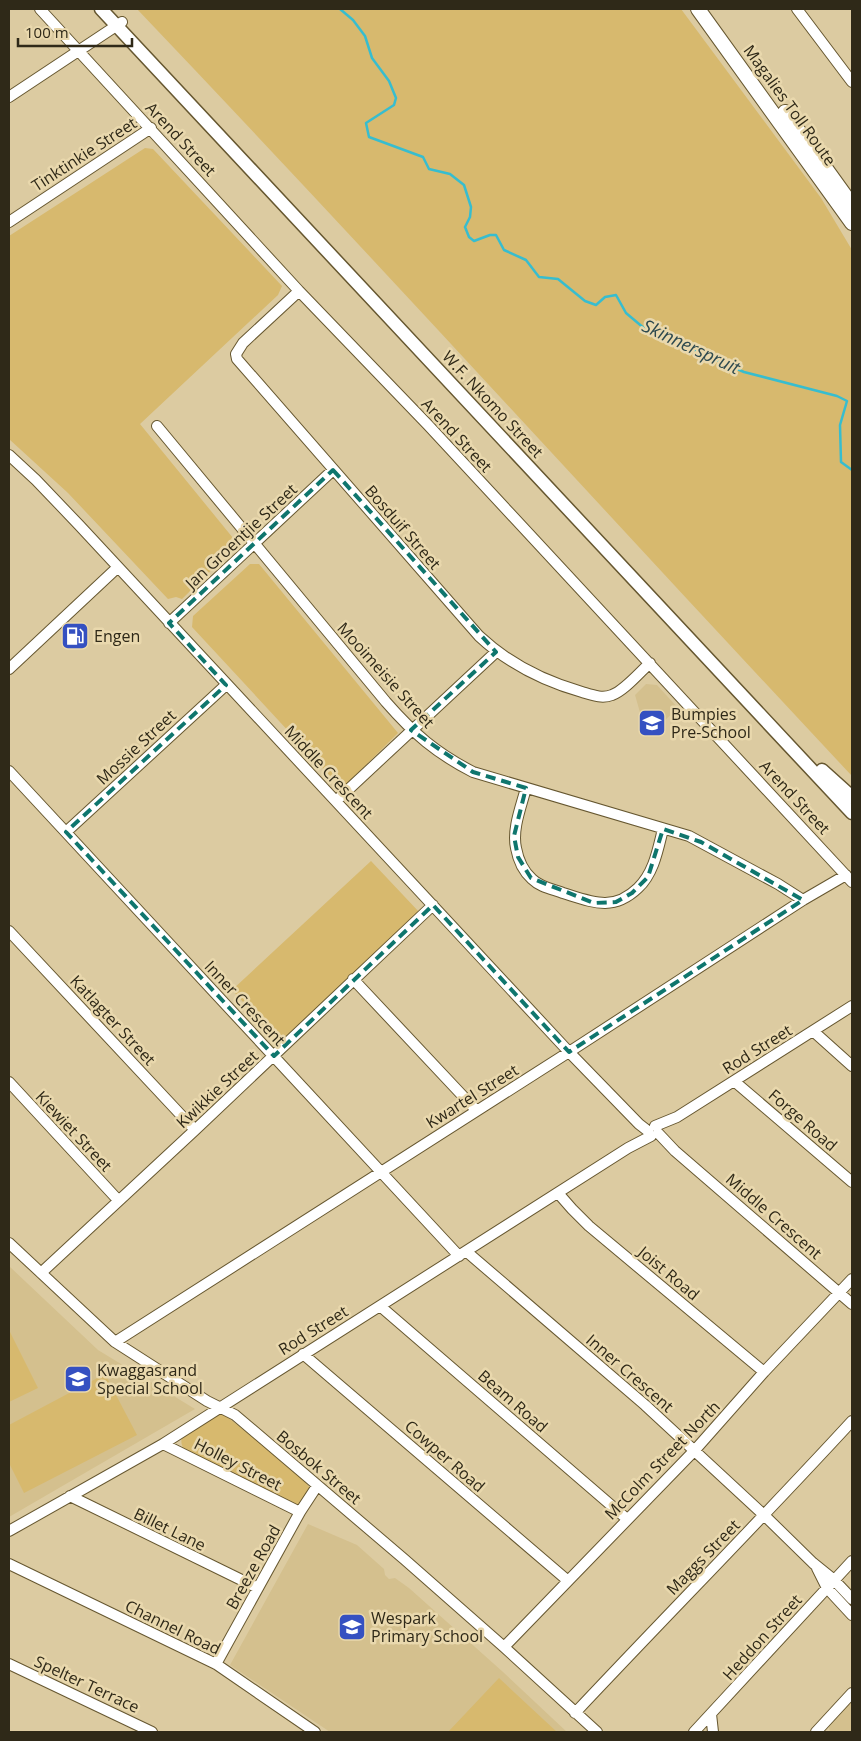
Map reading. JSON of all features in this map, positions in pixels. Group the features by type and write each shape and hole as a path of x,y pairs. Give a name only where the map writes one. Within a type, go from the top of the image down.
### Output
{"highway":[{"name":"Magalies Toll Route","path":"698,9 852,223"},
{"name":"Magalies Toll Route","path":"709,9 852,205"}],"main road":[{"name":"W.F. Nkomo Street","path":"101,9 119,24 203,117 852,813"},
{"name":"W.F. Nkomo Street","path":"109,9 119,24"},
{"name":"W.F. Nkomo Street","path":"759,713 852,797"}],"street":[{"name":"Arend Street","path":"40,9 78,52 151,128 299,292 434,432 849,878"},
{"path":"799,10 849,73 852,82"},
{"path":"9,97 119,24"},
{"name":"Tinktinkie Street","path":"9,222 151,128"},
{"name":"Bosduif Street","path":"299,292 243,343 236,354 237,359 479,636 496,652 531,673 559,686 602,697 619,692 650,663"},
{"name":"Mooimeisie Street","path":"157,426 254,545 411,730 445,756 473,772 689,836 778,884 802,900"},
{"name":"Middle Crescent","path":"9,455 36,480 569,1052 626,1110 653,1131 852,1304"},
{"name":"Jan Groentjie Street","path":"169,622 333,470"},
{"path":"9,669 118,568"},
{"path":"336,801 496,652"},
{"name":"Mossie Street","path":"66,832 226,685"},
{"name":"Inner Crescent","path":"9,771 382,1172 463,1254 645,1405 834,1580 852,1599"},
{"path":"526,788 514,836 522,865 531,878 541,885 594,903 604,904 620,900 632,893 644,882 651,870 664,829"},
{"name":"Kwartel Street","path":"114,1342 569,1052 802,900 849,878"},
{"name":"Kwikkie Street","path":"41,1273 433,905"},
{"name":"Katlagter Street","path":"9,931 195,1130"},
{"path":"353,979 476,1110"},
{"name":"Rod Street","path":"9,1531 163,1444 653,1131 666,1127 677,1117 852,1006"},
{"path":"813,1031 852,1066"},
{"name":"Forge Road","path":"734,1081 852,1182"},
{"name":"Kiewiet Street","path":"9,1082 118,1200"},
{"name":"Joist Road","path":"558,1193 589,1226 764,1372"},
{"name":"Bosbok Street","path":"9,1243 114,1342 234,1415 504,1647 597,1732"},
{"name":"McColm Street North","path":"504,1647 695,1450 764,1372 852,1279"},
{"name":"Beam Road","path":"380,1306 627,1519"},
{"name":"Cowper Road","path":"303,1354 567,1580"},
{"name":"Maggs Street","path":"575,1713 651,1631 765,1516 852,1421"},
{"name":"Holley Street","path":"163,1444 300,1512"},
{"name":"Breeze Road","path":"216,1664 300,1512 318,1486"},
{"name":"Billet Lane","path":"70,1496 258,1588"},
{"name":"Heddon Street","path":"694,1732 852,1560"},
{"name":"Inner Crescent","path":"814,1563 827,1588 852,1615"},
{"name":"Channel Road","path":"9,1564 216,1664 315,1732"},
{"name":"Spelter Terrace","path":"9,1664 152,1732"},
{"path":"816,1732 852,1693"},
{"path":"711,1714 713,1732"}],"highlighted area":[{"path":"333,470 496,652 411,730 473,772 526,788 514,836 518,857 531,878 594,903 616,902 632,893 648,877 663,829 701,842 803,900 569,1052 433,905 274,1056 66,832 226,685 169,623"}],"shaded area":[{"path":"137,9 681,9 821,198 852,250 852,776 317,200"},
{"path":"145,148 153,149 282,286 278,295 140,424 233,538 235,547 182,599 176,597 168,599 68,493 9,439 9,236"},
{"path":"250,564 259,564 398,733 342,789 192,627 193,616"},
{"name":"Bumpies Pre-School","path":"646,684 657,685 678,708 647,737 635,695"},
{"path":"371,861 420,913 281,1043 232,990"},
{"name":"Kwaggasrand Special School","path":"9,1266 98,1350 195,1409 9,1517"},
{"path":"9,1330 38,1388 9,1402"},
{"path":"105,1374 137,1435 24,1493 9,1463 9,1425"},
{"path":"220,1413 225,1415 303,1478 309,1487 309,1495 300,1504 290,1505 187,1453 182,1446 182,1437"},
{"name":"Wespark Primary School","path":"308,1524 357,1545 384,1569 385,1575 389,1579 395,1578 409,1588 567,1732 330,1732 230,1665"},
{"path":"499,1678 557,1732 448,1732"},
{"path":"852,1701 852,1732 830,1732 829,1727"}],"waterway":[{"name":"Skinnerspruit","path":"340,9 353,20 365,36 372,58 389,81 396,98 394,105 366,123 369,137 423,157 429,169 450,174 464,185 471,207 470,217 465,227 469,237 474,241 490,235 496,235 504,250 526,260 539,277 558,279 585,301 596,305 605,297 616,295 626,313 645,329 744,372 837,396 847,401 840,425 841,462 852,470"}],"place":[{"name":"Engen","path":"75,636"},
{"name":"Bumpies Pre-School","path":"652,723"},
{"name":"Kwaggasrand Special School","path":"78,1379"},
{"name":"Wespark Primary School","path":"352,1627"}]}
